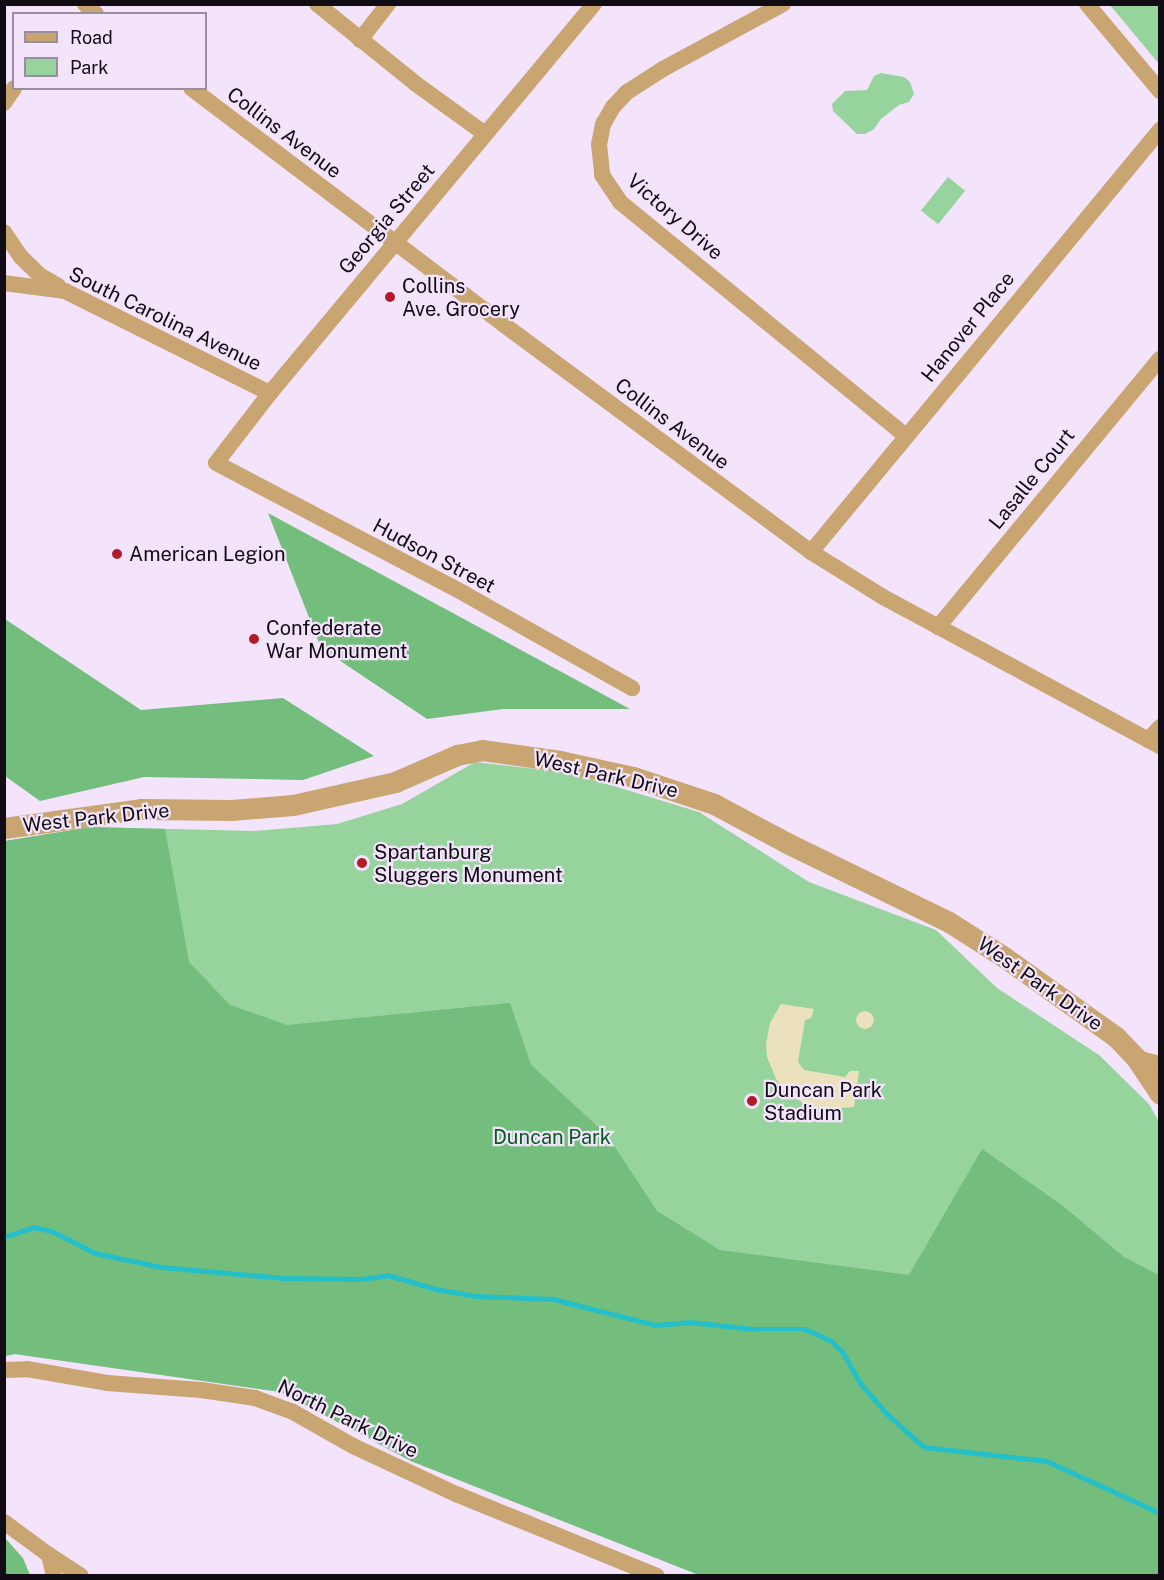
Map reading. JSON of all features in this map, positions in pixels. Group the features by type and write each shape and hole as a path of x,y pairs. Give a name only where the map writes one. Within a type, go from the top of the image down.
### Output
{"street":[{"path":"317,4 360,40 485,134"},
{"path":"360,40 388,4"},
{"name":"Georgia Street","path":"216,463 270,393 594,4"},
{"name":"Victory Drive","path":"783,4 663,69 627,92 613,106 603,124 598,144 602,175 620,202 906,436"},
{"path":"1087,4 1160,91"},
{"path":"4,103 13,90"},
{"name":"Collins Avenue","path":"194,90 395,243 812,552 883,597 1154,743"},
{"name":"Hanover Place","path":"812,552 1160,130"},
{"path":"4,232 21,257 41,276 65,291"},
{"name":"South Carolina Avenue","path":"4,283 65,291 270,393"},
{"name":"Lasalle Court","path":"938,627 1160,358"},
{"name":"Hudson Street","path":"216,463 465,594 632,688"},
{"path":"1154,743 1160,727"},
{"name":"West Park Drive","path":"4,828 130,810 232,810 293,805 395,782 469,752 495,752 560,761 633,777 714,804 788,843 935,914 1088,1016 1136,1058 1160,1094"},
{"path":"1136,1058 1160,1064"},
{"name":"North Park Drive","path":"4,1370 27,1369 107,1383 236,1394 275,1404 353,1446 456,1494 657,1575"},
{"path":"4,1522 81,1575"},
{"path":"49,1555 54,1575"}],"green space":[{"path":"1110,5 1159,5 1159,64"},
{"path":"881,73 904,77 910,82 914,94 909,102 899,105 881,119 874,129 865,134 857,134 833,111 832,104 845,91 867,90 874,76"},
{"path":"948,177 965,191 938,224 921,210"},
{"path":"268,513 630,709 503,709 427,719 321,648"},
{"path":"5,619 141,710 283,698 374,756 303,780 144,777 40,801 5,776"},
{"name":"Duncan Park","path":"475,762 571,773 699,812 809,882 936,930 997,988 1099,1055 1149,1104 1159,1122 1159,1575 699,1575 411,1461 281,1392 15,1354 5,1356 5,841 91,827 255,831 337,824 402,804"},
{"name":"Duncan Park","path":"91,827 165,829 189,962 230,1005 287,1025 510,1003 531,1065 607,1135 657,1211 720,1250 909,1275 982,1149 1063,1206 1124,1257 1159,1275 1159,1575 699,1575 411,1461 281,1392 15,1354 5,1356 5,841"},
{"path":"5,1538 23,1558 30,1575 5,1575"}],"sand":[{"path":"781,1004 814,1009 811,1018 805,1020 798,1062 804,1070 845,1077 850,1071 859,1071 854,1107 826,1109 806,1105 784,1090 776,1079 767,1057 766,1044 770,1023"},
{"path":"861,1011 869,1011 874,1016 872,1027 861,1029 856,1024 856,1016"}],"waterway":[{"path":"4,1237 34,1227 52,1231 95,1253 161,1267 284,1278 361,1279 388,1275 436,1289 475,1296 553,1299 656,1325 691,1322 753,1329 805,1329 830,1340 842,1351 861,1384 886,1413 924,1447 1047,1461 1160,1513"}],"place":[{"name":"Collins Ave. Grocery","path":"390,297"},
{"name":"American Legion","path":"117,554"},
{"name":"Confederate War Monument","path":"254,639"},
{"name":"Spartanburg Sluggers Monument","path":"362,863"},
{"name":"Duncan Park Stadium","path":"752,1101"}]}
